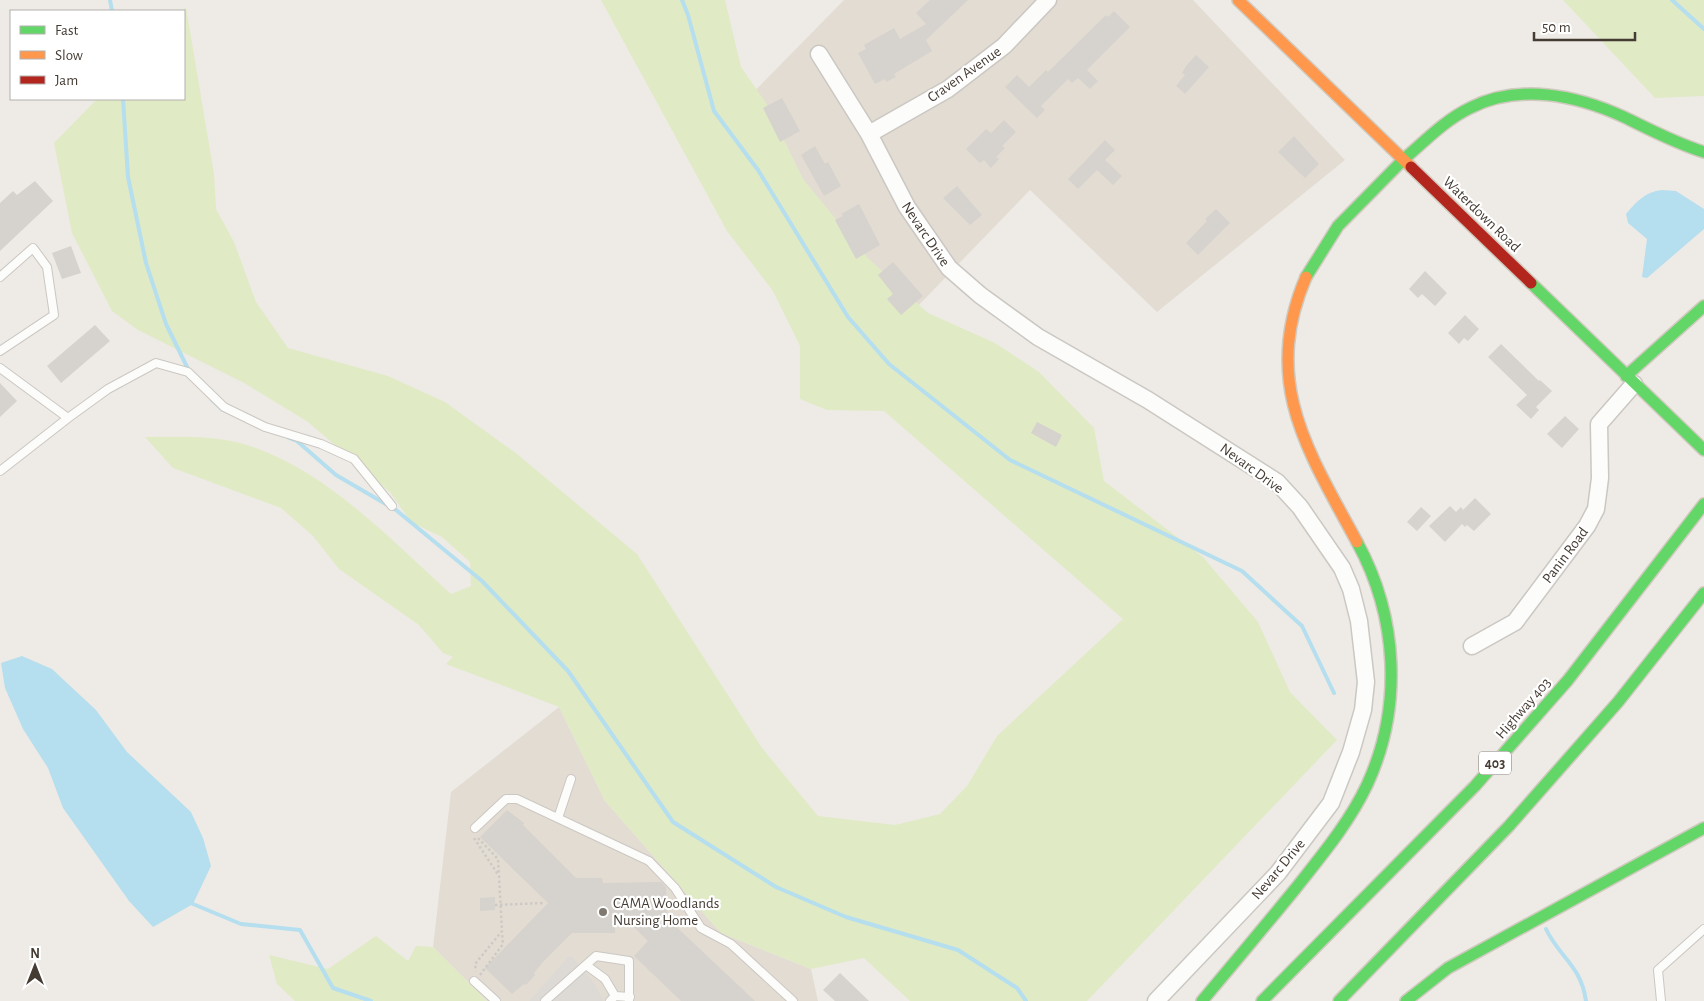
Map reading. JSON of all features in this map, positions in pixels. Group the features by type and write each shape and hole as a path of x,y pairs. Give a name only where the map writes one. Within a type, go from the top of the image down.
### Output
{"main road":[{"name":"Waterdown Road","path":"1238,0 1684,433 1704,450"},
{"path":"1202,1001 1326,852 1354,810 1374,768 1382,742 1391,698 1390,633 1377,582 1358,541 1313,459 1300,431 1288,383 1286,340 1297,294 1307,272 1331,234 1404,160 1451,119 1489,99 1522,92 1550,94 1582,101 1623,117 1664,138 1704,152"},
{"path":"1630,380 1704,306"},
{"name":"Highway 403","path":"1262,1001 1475,786 1568,680 1704,504"},
{"path":"1339,1001 1509,826 1618,702 1704,593"},
{"path":"1406,1001 1448,968 1704,828"}],"street":[{"name":"Craven Avenue","path":"868,134 948,89 1004,46 1048,0"},
{"name":"Nevarc Drive","path":"819,54 868,134 906,207 949,268 980,295 1038,337 1148,400 1277,482 1300,507 1342,568 1350,589 1359,621 1366,682 1363,710 1353,744 1331,803 1278,873 1156,1001"},
{"name":"Panin Road","path":"1472,646 1515,622 1587,526 1596,510 1600,478 1599,424 1630,380"}],"lane":[{"path":"0,277 33,248 47,267 54,315 0,351"},
{"path":"0,471 108,389 156,363 188,372 224,407 265,427 320,444 354,459 392,506"},
{"path":"0,368 68,418"},
{"path":"558,818 571,779"},
{"path":"475,832 506,799 518,799 648,860 675,888 701,928 731,944 793,1001"},
{"path":"1661,1001 1658,970 1704,929"},
{"path":"545,1001 596,956 629,961 629,999 612,999 605,979 586,965"},
{"path":"477,978 496,1001"}],"path":[{"path":"475,832 473,839 499,876"},
{"path":"475,832 498,858 502,932 502,944 477,978"},
{"path":"495,905 544,903"},
{"path":"477,978 474,969 475,964 502,932"}],"shaded area":[{"path":"844,0 1193,0 1345,160 1157,312 1030,190 888,337 738,108"},
{"path":"559,707 605,801 721,933 811,969 818,1001 487,1001 433,947 451,792"},
{"path":"570,955 595,984 603,1001 529,1001"}],"green space":[{"path":"601,0 725,0 741,67 766,103 803,179 868,258 928,313 995,343 1039,372 1094,428 1104,481 1203,557 1258,622 1290,692 1337,740 1087,1001 910,1001 864,958 811,969 721,933 605,801 559,707 446,664 453,657 443,653 419,625 339,569 313,536 281,508 173,468 145,437 198,437 237,442 279,458 332,490 382,530 451,594 471,586 470,562 442,537 411,522 390,492 308,422 246,384 138,330 112,311 72,233 54,143 96,100 185,100 185,10 183,10 186,7 214,174 216,209 234,242 256,302 288,348 388,376 445,402 517,454 637,554 762,748 818,816 895,825 940,814 967,786 997,736 1123,619 884,411 827,410 800,399 800,346 773,291 727,231"},
{"path":"1563,0 1704,0 1704,96 1655,98"},
{"path":"376,936 408,961 416,946 433,947 487,1001 295,1001 277,984 269,955 328,969"}],"water":[{"path":"1662,190 1676,191 1704,209 1704,229 1647,278 1642,277 1647,239 1628,223 1626,214 1642,198"},
{"path":"22,656 52,669 96,710 127,752 191,812 203,838 211,866 193,904 153,927 129,901 63,808 48,768 23,729 5,688 1,663"}],"building":[{"path":"930,0 968,0 926,40 932,51 894,74 896,77 886,82 885,79 875,84 858,53 866,49 864,45 894,28 900,39 926,24 916,13"},
{"path":"1114,11 1130,27 1087,70 1098,81 1090,89 1078,78 1072,83 1068,79 1041,106 1045,110 1037,118 1005,87 1017,75 1029,87 1046,70 1048,72 1106,15 1108,17"},
{"path":"1196,55 1209,67 1185,94 1176,86 1185,75 1182,73 1186,66"},
{"path":"782,98 800,131 780,142 763,108"},
{"path":"1004,120 1016,132 1002,146 1005,148 996,157 999,159 991,168 984,160 980,163 966,149 986,129 991,133"},
{"path":"1294,136 1319,164 1305,178 1278,152"},
{"path":"1105,140 1115,150 1105,160 1122,176 1113,185 1097,170 1078,189 1068,179"},
{"path":"815,146 825,164 828,162 841,186 824,196 801,155"},
{"path":"35,181 53,201 0,251 0,203 13,191 17,195"},
{"path":"957,186 982,215 970,225 943,198"},
{"path":"859,204 880,245 856,259 835,220 843,216 841,214"},
{"path":"1216,209 1230,223 1198,255 1186,243 1207,221 1205,219"},
{"path":"71,246 81,273 62,279 52,253"},
{"path":"893,262 923,296 901,315 887,299 893,294 878,275"},
{"path":"1425,271 1447,293 1435,306 1422,294 1418,298 1409,289"},
{"path":"1465,315 1479,329 1468,341 1464,338 1459,344 1448,333"},
{"path":"95,325 110,341 61,383 47,366"},
{"path":"1501,344 1552,391 1536,407 1539,410 1531,419 1516,405 1527,395 1488,357"},
{"path":"0,383 17,401 0,417"},
{"path":"1565,416 1579,429 1562,448 1547,434"},
{"path":"1037,422 1062,435 1056,447 1031,433"},
{"path":"1475,498 1491,514 1474,531 1467,525 1465,527 1462,524 1445,542 1429,526 1450,506 1456,512 1461,507 1463,510"},
{"path":"1421,507 1431,516 1417,531 1407,522"},
{"name":"CAMA Woodlands Nursing Home","path":"507,810 524,823 523,825 576,878 602,878 603,883 661,882 666,887 667,918 755,1001 681,1001 634,956 648,941 633,926 615,926 615,933 572,933 542,963 526,985 524,984 512,994 485,968 548,903 480,837"},
{"path":"495,897 495,910 480,911 480,898"},
{"path":"840,973 869,1001 835,1001 823,990"}],"waterway":[{"path":"110,0 112,10"},
{"path":"682,0 688,15 714,111 758,170 848,317 889,364 1010,460 1242,571 1302,626 1334,693"},
{"path":"1672,0 1704,29"},
{"path":"123,100 128,177 146,263 166,324 189,371"},
{"path":"212,400 223,410"},
{"path":"289,438 297,441 336,475 396,510 482,581 568,671 673,822 776,887 846,917 958,950 1017,988 1026,1001"},
{"path":"193,904 241,924 300,930 333,988 371,1001"},
{"path":"1546,929 1551,939 1575,970 1586,1001"}],"traffic: fast":[{"path":"1404,159 1444,125 1470,108 1489,100 1528,94 1567,98 1606,109 1704,152"},
{"path":"1306,277 1338,226 1404,159"},
{"path":"1531,283 1704,450"},
{"path":"1626,376 1704,306"},
{"path":"1262,1001 1475,786 1568,680 1704,504"},
{"path":"1202,1001 1296,888 1334,838 1360,799 1379,755 1386,725 1390,694 1391,662 1388,631 1371,571 1357,542"},
{"path":"1339,1001 1509,826 1618,702 1704,593"},
{"path":"1406,1001 1448,968 1704,828"}],"traffic: slow":[{"path":"1238,0 1411,167"},
{"path":"1306,277 1293,315 1288,350 1289,383 1296,415 1307,446 1357,542"}],"traffic: jam":[{"path":"1411,167 1531,283"}],"place":[{"name":"CAMA Woodlands Nursing Home","path":"603,912"}]}
